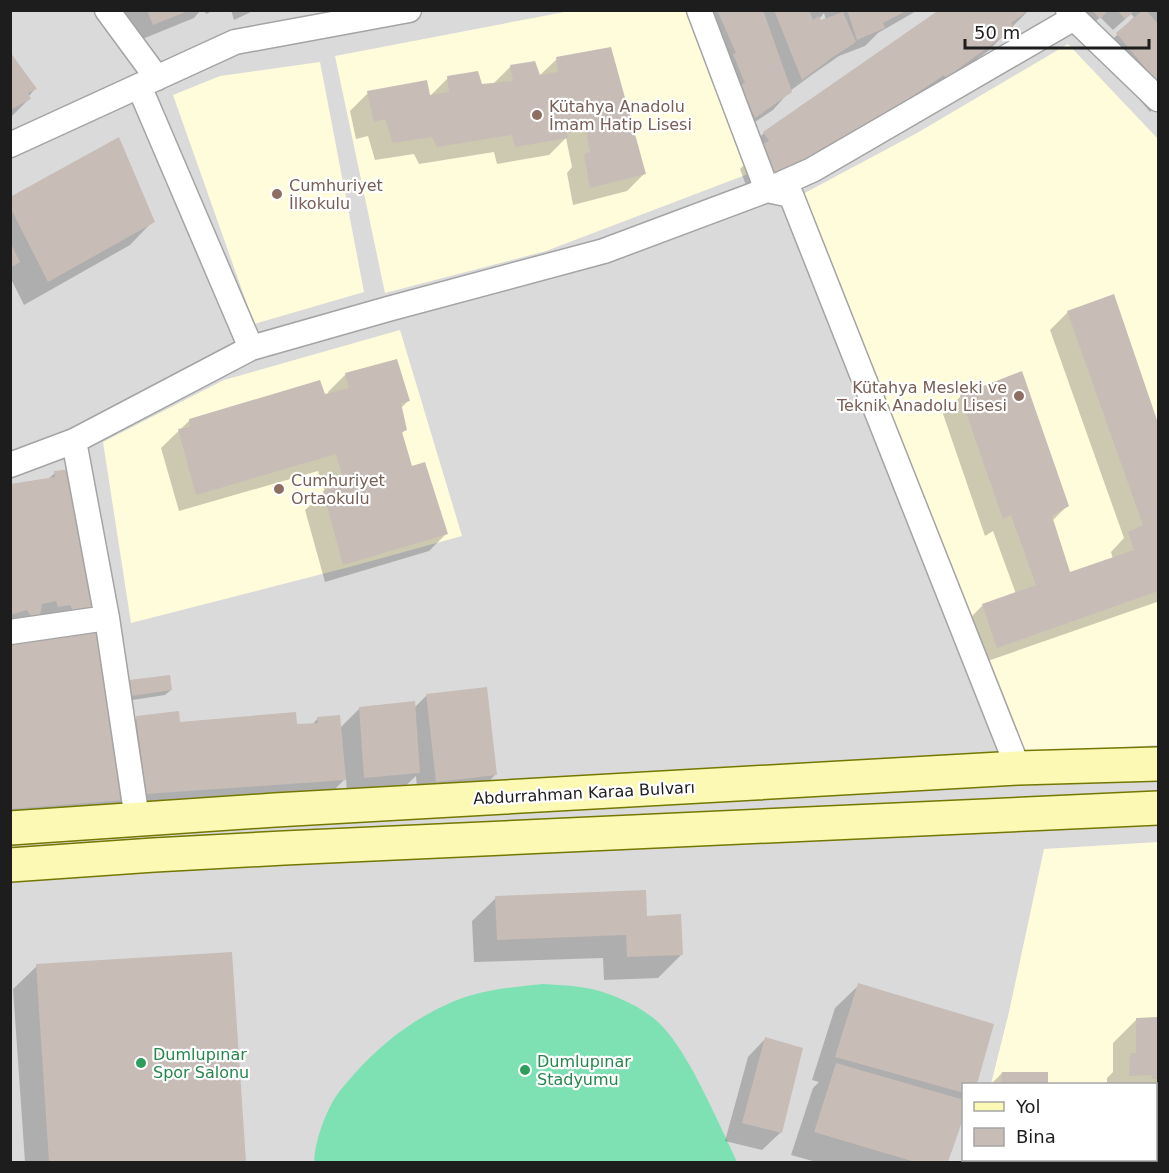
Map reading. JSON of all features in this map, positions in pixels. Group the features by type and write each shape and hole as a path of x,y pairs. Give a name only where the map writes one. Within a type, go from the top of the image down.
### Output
{"main road":[{"name":"Abdurrahman Karaa Bulvarı","path":"10,828 1018,768 1158,764"},
{"path":"10,865 284,848 1158,808"}],"street":[{"path":"108,10 148,82 251,348"},
{"path":"10,145 235,42 376,13 409,10"},
{"path":"699,10 767,190"},
{"path":"10,465 74,441 251,348 604,251 767,190 812,170 1071,14 1158,99"},
{"path":"767,190 791,195 1018,768"},
{"path":"74,441 107,618 137,819"},
{"path":"10,632 107,618"}],"shaded area":[{"path":"10,11 1158,11 1158,1162 11,1162"},
{"name":"Kütahya Anadolu İmam Hatip Lisesi","path":"570,11 686,11 748,174 546,251 385,293 335,56"},
{"name":"Kütahya Mesleki ve Teknik Anadolu Lisesi","path":"1068,44 1158,139 1158,745 1019,753 801,195 917,133"},
{"name":"Cumhuriyet İlkokulu","path":"320,62 364,292 254,324 173,95 220,76"},
{"name":"Cumhuriyet Ortaokulu","path":"400,330 462,536 131,623 103,442 224,380"},
{"path":"1158,842 1158,1162 970,1162 1157,1161 1157,1083 991,1083 1044,849"}],"green space":[{"name":"Dumlupınar Stadyumu","path":"543,984 575,986 600,991 632,1004 658,1022 673,1039 693,1071 737,1162 314,1162 320,1131 333,1101 356,1072 388,1041 425,1015 452,1002 497,990"}],"building":[{"path":"147,10 188,10 188,11 153,25"},
{"path":"717,10 763,10 792,92 755,118 741,85 745,83 733,54 736,53"},
{"path":"774,10 809,10 813,20 819,16 821,20 843,12 856,42 802,80"},
{"path":"847,10 908,10 883,23 885,28 857,40"},
{"path":"939,10 1029,10 1011,23 1014,28 946,78 944,75 883,116 774,177 763,144 769,141 763,132"},
{"path":"1092,10 1109,10 1100,19"},
{"path":"1117,10 1136,10 1125,19"},
{"path":"1143,10 1146,10 1158,24 1158,83 1116,33"},
{"path":"611,47 646,174 590,188 584,154 590,152 583,119 566,122 568,138 515,147 512,135 437,147 432,137 393,143 385,119 374,122 367,91 427,80 430,95 449,92 447,76 478,71 482,84 513,81 510,65 535,61 540,75 558,72 556,57"},
{"path":"10,52 37,89 28,93 31,99 10,110"},
{"path":"119,137 155,222 48,282 10,207 10,197"},
{"path":"10,242 20,262 10,268"},
{"path":"1114,294 1158,423 1158,591 997,648 982,604 1036,585 1011,515 1003,519 960,395 1022,371 1069,506 1052,516 1070,572 1134,550 1128,532 1143,525 1067,311"},
{"path":"397,359 410,401 401,403 407,430 402,432 412,466 425,462 448,534 343,565 323,491 345,484 336,454 196,495 178,429 190,427 189,419 320,380 325,394 349,388 345,373"},
{"path":"72,469 98,606 73,611 70,605 58,607 56,601 42,604 40,615 31,616 27,610 10,615 10,484 55,477 54,471"},
{"path":"101,632 126,800 10,809 10,645"},
{"path":"170,675 172,690 131,696 129,680"},
{"path":"487,687 497,775 436,782 426,694"},
{"path":"415,701 420,773 364,778 359,707"},
{"path":"179,711 180,722 296,712 297,724 318,723 317,717 340,715 346,780 146,794 136,716"},
{"path":"646,890 647,916 681,914 683,955 627,957 626,935 497,940 495,896"},
{"name":"Dumlupınar Spor Salonu","path":"232,952 246,1162 49,1162 36,964"},
{"path":"858,983 994,1024 977,1083 962,1083 962,1092 835,1057"},
{"path":"1158,1017 1158,1079 1152,1079 1152,1075 1129,1076 1130,1053 1136,1053 1136,1018"},
{"path":"765,1037 803,1048 782,1133 742,1123"},
{"path":"836,1063 962,1099 962,1122 948,1162 915,1162 814,1132"},
{"path":"1002,1072 1048,1072 1048,1083 1001,1083"}],"place":[{"name":"Kütahya Anadolu İmam Hatip Lisesi","path":"537,115"},
{"name":"Cumhuriyet İlkokulu","path":"277,194"},
{"name":"Kütahya Mesleki ve Teknik Anadolu Lisesi","path":"1019,396"},
{"name":"Cumhuriyet Ortaokulu","path":"279,489"},
{"name":"Dumlupınar Spor Salonu","path":"141,1063"},
{"name":"Dumlupınar Stadyumu","path":"525,1070"}]}
